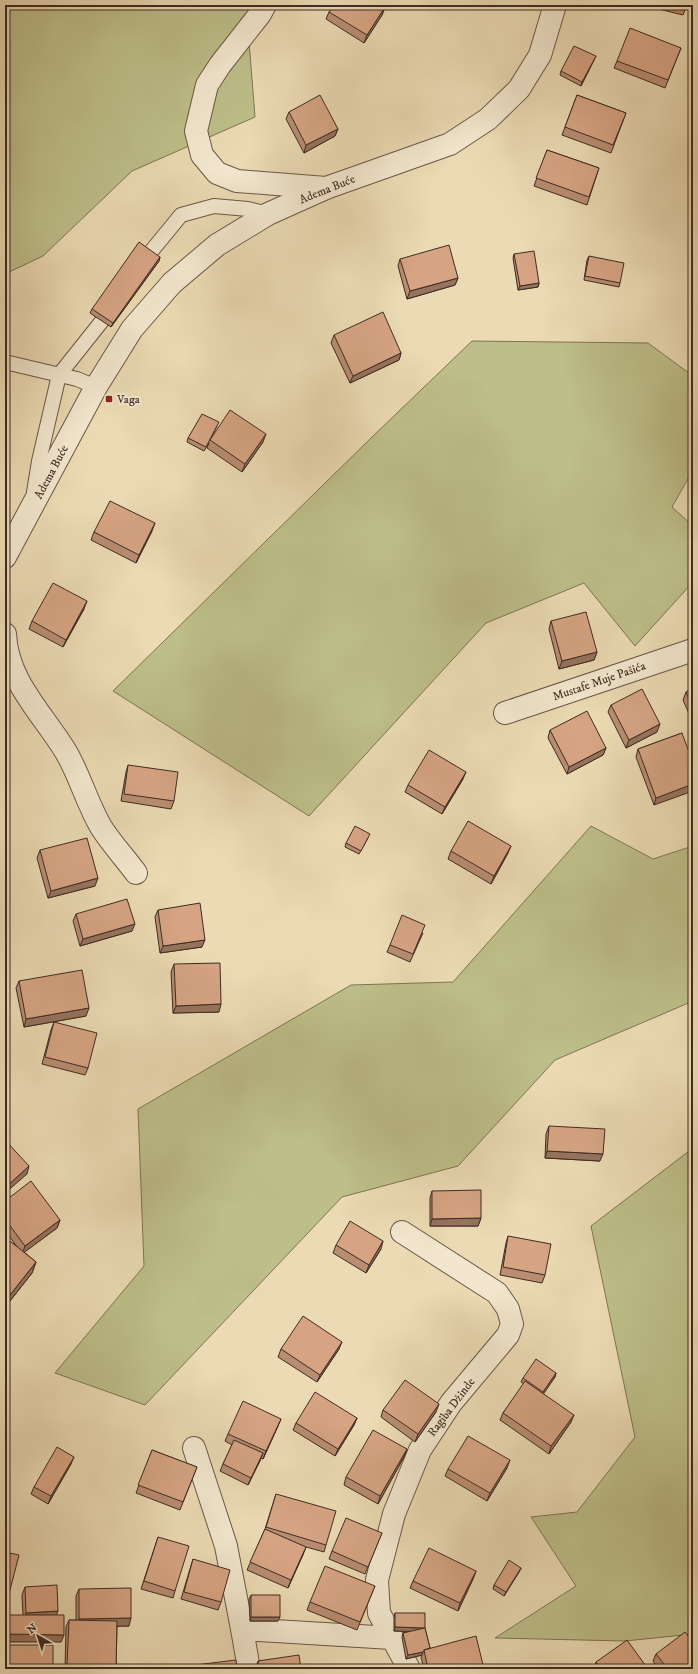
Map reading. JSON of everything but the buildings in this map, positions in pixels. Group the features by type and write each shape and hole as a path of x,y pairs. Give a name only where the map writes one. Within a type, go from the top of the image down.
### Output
{"street":[{"path":"265,5 260,14 220,64 207,85 196,131 202,155 217,173 237,181 326,188"},
{"name":"Adema Buće","path":"5,557 96,387 132,330 172,283 217,245 268,214 326,188 450,144 488,119 519,89 540,55 557,9"},
{"path":"5,634 6,648 14,674 35,709 66,752 101,827 136,873"},
{"name":"Mustafe Muje Pašića","path":"505,713 693,650"},
{"name":"Ragiba Džinde","path":"402,1232 497,1293 508,1309 512,1324 508,1335 451,1403 420,1450 394,1514 377,1580 379,1613 409,1669"},
{"path":"194,1448 226,1546 249,1669"},
{"path":"242,1628 392,1638"}],"lane":[{"path":"149,254 181,215 214,206 248,208 268,214"},
{"path":"31,510 39,461 59,374 102,321"},
{"path":"5,362 59,374 96,387"}],"green space":[{"path":"5,5 266,5 249,41 255,117 132,171 43,256 5,274"},
{"path":"472,341 648,343 693,376 693,470 672,507 693,526 693,582 635,646 584,583 486,623 309,816 113,691"},
{"path":"591,826 653,859 693,846 693,1001 555,1060 458,1166 342,1197 145,1405 55,1373 144,1266 138,1109 351,985 453,982"},
{"path":"693,1148 693,1634 625,1641 495,1638 576,1586 531,1517 577,1512 635,1437 591,1226"}],"place":[{"name":"Vaga","path":"109,399"}]}
